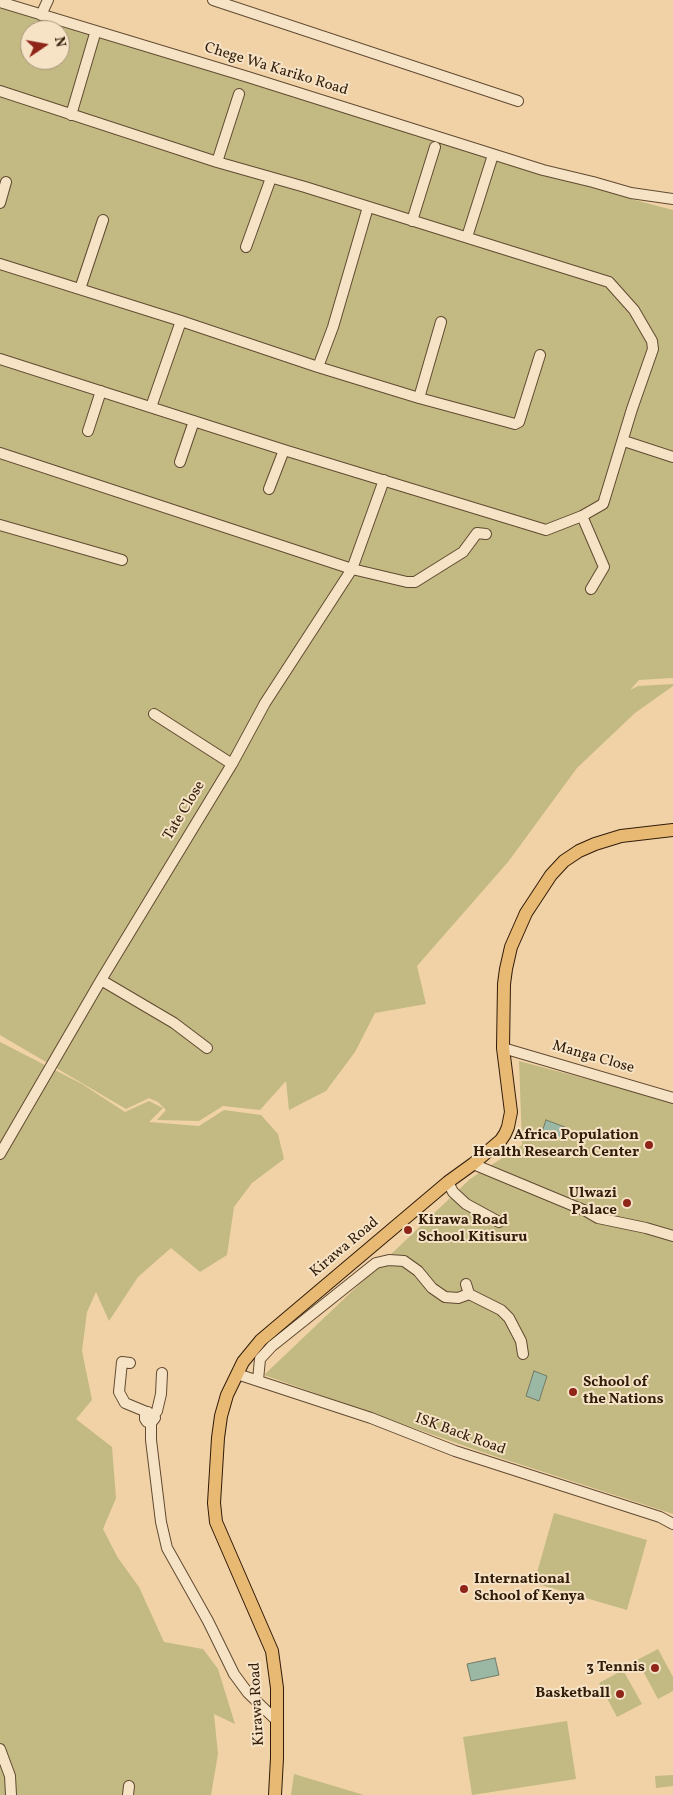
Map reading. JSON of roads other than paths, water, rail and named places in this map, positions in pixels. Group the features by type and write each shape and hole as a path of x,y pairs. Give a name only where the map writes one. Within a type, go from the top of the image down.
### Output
{"main road":[{"name":"Kirawa Road","path":"275,1795 277,1688 272,1651 216,1522 214,1503 221,1416 227,1395 252,1350 271,1331 448,1182 474,1164 501,1140 505,1134 510,1120 511,1104 503,1048 504,984 511,947 526,912 550,875 564,861 579,851 596,844 621,836 673,830"}],"street":[{"path":"41,15 48,0"},
{"path":"214,0 518,101"},
{"name":"Chege Wa Kariko Road","path":"0,2 248,77 543,170 631,193 673,199"},
{"path":"70,115 94,36"},
{"path":"0,91 217,162 610,282 634,310 652,341 653,349 632,409 624,441 604,501 582,516 546,530 284,450 101,391 1,362"},
{"path":"217,162 239,94"},
{"path":"412,221 435,147"},
{"path":"467,237 492,158"},
{"path":"246,247 271,178"},
{"path":"0,203 6,182"},
{"path":"318,367 333,327 368,207"},
{"path":"80,289 103,220"},
{"path":"0,264 180,320 318,367 418,398 517,424 540,355"},
{"path":"151,407 180,320"},
{"path":"418,398 441,322"},
{"path":"88,431 101,391"},
{"path":"180,462 194,421"},
{"path":"624,441 673,457"},
{"path":"269,489 284,450"},
{"path":"0,453 352,569 407,582 415,582 463,552 477,533 486,534"},
{"name":"Tate Close","path":"0,1154 101,980 232,764 265,703 352,569 384,480"},
{"path":"582,516 604,566 591,589"},
{"path":"0,525 122,560"},
{"path":"154,714 232,764"},
{"path":"101,980 168,1020 207,1048"},
{"name":"Manga Close","path":"503,1048 673,1098"},
{"path":"474,1164 586,1211 598,1218 673,1236"},
{"path":"448,1182 453,1192 466,1204 499,1222"},
{"path":"258,1380 260,1359 272,1346 376,1263 390,1260 404,1261 418,1271 432,1288 445,1297 458,1298 469,1294 501,1310 509,1318 521,1341 523,1354"},
{"path":"466,1284 469,1294"},
{"path":"130,1363 122,1362 119,1392 125,1403 151,1417"},
{"path":"162,1373 161,1394 157,1411 151,1417 151,1440 166,1548 208,1621 234,1674 248,1693 276,1720"},
{"name":"ISK Back Road","path":"237,1374 371,1418 455,1451 660,1517 671,1528"},
{"path":"0,1749 10,1776 11,1795"}],"place":[{"name":"Africa Population Health Research Center","path":"649,1145"},
{"name":"Ulwazi Palace","path":"627,1203"},
{"name":"Kirawa Road School Kitisuru","path":"408,1230"},
{"name":"School of the Nations","path":"573,1392"},
{"name":"International School of Kenya","path":"464,1589"},
{"name":"3 Tennis","path":"655,1668"},
{"name":"Basketball","path":"620,1694"}]}
